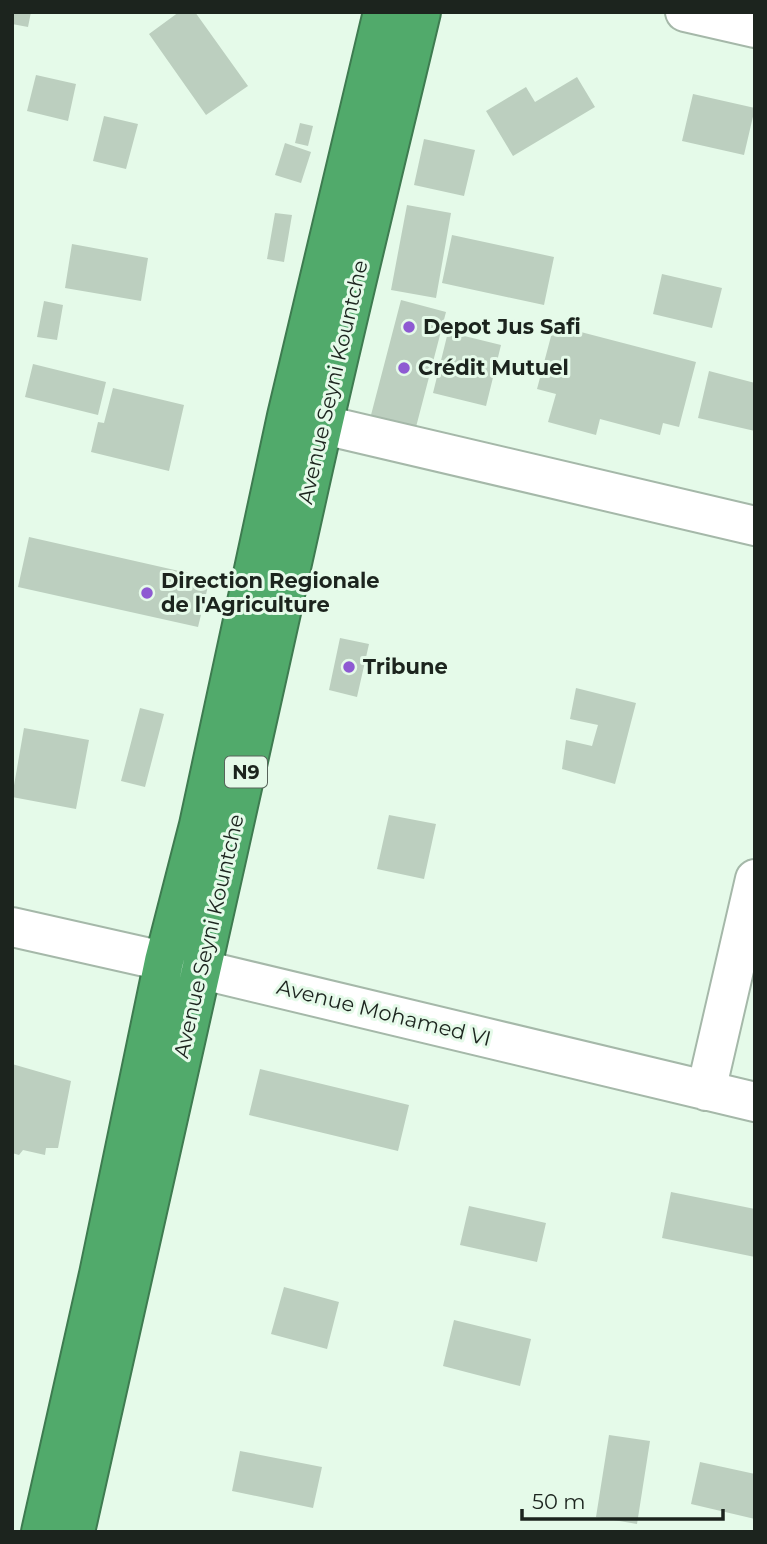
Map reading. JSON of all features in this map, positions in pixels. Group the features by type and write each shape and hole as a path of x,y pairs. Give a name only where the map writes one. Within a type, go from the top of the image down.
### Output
{"highway":[{"name":"Avenue Seyni Kountche","path":"41,1532 203,970 383,12"},
{"name":"Avenue Seyni Kountche","path":"75,1532 164,961 305,420 421,12"}],"street":[{"path":"685,12 755,28"},
{"path":"305,420 755,526"},
{"path":"706,1091 755,879"},
{"name":"Avenue Mohamed VI","path":"12,927 755,1102"}],"building":[{"path":"12,12 31,12 28,27 12,24"},
{"path":"179,12 195,12 248,86 206,115 149,34"},
{"path":"36,75 76,84 68,121 27,111"},
{"path":"577,77 595,107 513,156 486,111 526,87 535,102"},
{"path":"693,94 755,108 744,155 682,141"},
{"path":"104,116 138,124 126,169 93,161"},
{"path":"300,123 313,126 308,146 295,143"},
{"path":"424,139 475,150 464,196 414,185"},
{"path":"285,143 311,152 301,183 275,175"},
{"path":"407,205 451,213 436,298 391,290"},
{"path":"275,213 292,215 284,262 267,259"},
{"path":"452,235 554,257 544,305 442,283"},
{"path":"72,244 148,258 141,301 65,288"},
{"path":"662,274 722,288 712,328 653,314"},
{"path":"401,300 446,312 416,427 371,415"},
{"path":"44,301 63,305 57,340 37,337"},
{"path":"554,325 696,362 679,427 663,423 660,435 600,419 596,435 548,422 556,394 537,389"},
{"path":"448,332 501,345 486,406 433,393"},
{"path":"33,364 106,382 98,415 25,397"},
{"path":"709,371 755,383 755,431 698,418"},
{"path":"113,388 184,405 169,471 91,452 98,422 104,423"},
{"name":"Direction Regionale de l'Agriculture","path":"29,537 210,578 198,627 18,587"},
{"name":"Tribune","path":"340,638 369,644 357,697 329,690"},
{"path":"576,688 636,703 615,784 562,769 566,740 592,746 598,725 570,719"},
{"path":"140,708 164,714 145,787 121,781"},
{"path":"24,728 89,740 76,809 12,797"},
{"path":"389,815 436,824 424,879 377,869"},
{"path":"12,1064 71,1081 58,1148 46,1148 45,1155 23,1150 19,1155 12,1153"},
{"path":"260,1069 409,1105 398,1151 249,1115"},
{"path":"671,1192 755,1209 755,1257 662,1238"},
{"path":"469,1206 546,1223 537,1262 460,1245"},
{"path":"284,1287 339,1302 327,1349 271,1334"},
{"path":"454,1320 531,1339 520,1386 443,1366"},
{"path":"609,1435 650,1441 637,1524 596,1517"},
{"path":"240,1451 322,1467 313,1508 232,1491"},
{"path":"700,1462 755,1474 755,1519 691,1504"}],"place":[{"name":"Depot Jus Safi","path":"409,327"},
{"name":"Crédit Mutuel","path":"404,368"},
{"name":"Direction Regionale de l'Agriculture","path":"147,593"},
{"name":"Tribune","path":"349,667"}]}
